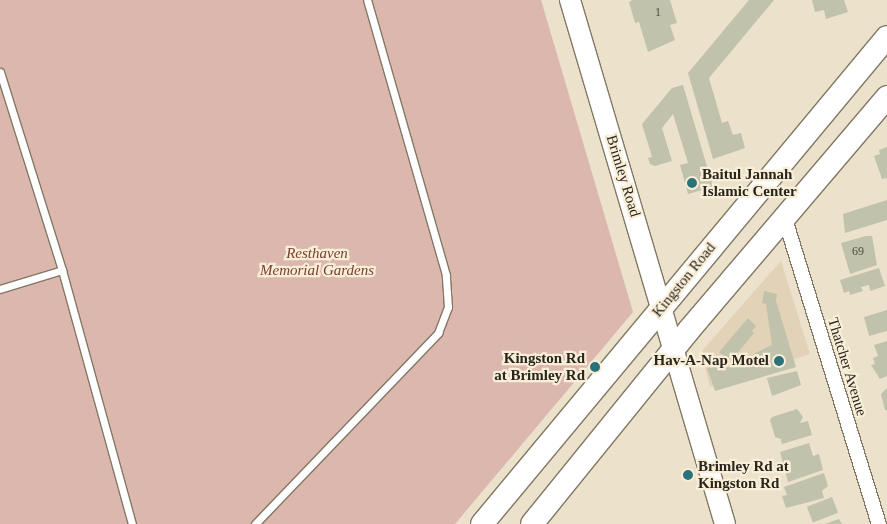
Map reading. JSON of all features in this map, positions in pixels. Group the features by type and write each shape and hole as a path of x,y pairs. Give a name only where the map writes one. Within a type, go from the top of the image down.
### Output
{"main road":[{"name":"Brimley Road","path":"570,0 662,306 673,352 726,524"},
{"name":"Kingston Road","path":"482,524 887,37"},
{"path":"532,524 673,352 887,97"}],"street":[{"name":"Thatcher Avenue","path":"785,219 879,524"}],"lane":[{"path":"255,524 438,333 448,307 446,275 367,0"},
{"path":"0,72 62,270 132,524"},
{"path":"0,289 62,270"}],"shaded area":[{"path":"781,261 810,354 710,387 701,352"}],"green space":[{"name":"Resthaven Memorial Gardens","path":"0,0 541,0 633,312 455,524 0,524"}],"building":[{"path":"633,0 670,0 677,23 670,25 675,40 648,52 639,22 635,23 629,2"},
{"path":"749,0 774,0 709,78 722,123 728,121 733,135 741,133 745,148 713,159 688,73"},
{"path":"812,0 844,0 848,12 826,19 824,10 815,12"},
{"path":"683,85 713,187 688,194 680,165 688,163 673,114 662,128 672,161 655,166 650,164 648,158 652,157 642,124 672,88"},
{"path":"887,147 887,178 882,179 874,156 880,154 879,150"},
{"path":"887,200 887,220 845,233 843,214"},
{"path":"872,236 877,265 850,274 841,243"},
{"path":"879,268 885,286 870,291 869,285 861,287 863,291 850,295 849,291 844,293 840,280"},
{"path":"764,291 777,294 776,301 796,367 715,391 707,368 721,364 722,369 754,360 753,354 772,345 766,304 762,303"},
{"path":"887,310 887,331 869,336 864,317"},
{"path":"748,318 756,326 752,331 754,333 736,355 732,353 727,359 719,352"},
{"path":"887,341 887,376 880,379 871,365 875,364 873,358 878,356 874,345"},
{"path":"797,371 801,385 772,396 767,378"},
{"path":"887,388 887,410 885,410 881,394"},
{"path":"797,409 803,417 800,423 808,421 812,435 782,444 781,439 775,437 770,420 772,417"},
{"path":"809,443 813,456 819,454 823,470 788,482 780,452"},
{"path":"824,473 828,486 822,491 824,498 786,508 782,496 787,495 784,487"},
{"path":"832,497 838,513 813,523 807,507"},
{"path":"839,519 842,524 825,524"}],"place":[{"name":"Baitul Jannah Islamic Center","path":"692,183"},
{"name":"Hav-A-Nap Motel","path":"779,361"},
{"name":"Kingston Rd at Brimley Rd","path":"595,367"},
{"name":"Brimley Rd at Kingston Rd","path":"688,475"}]}
